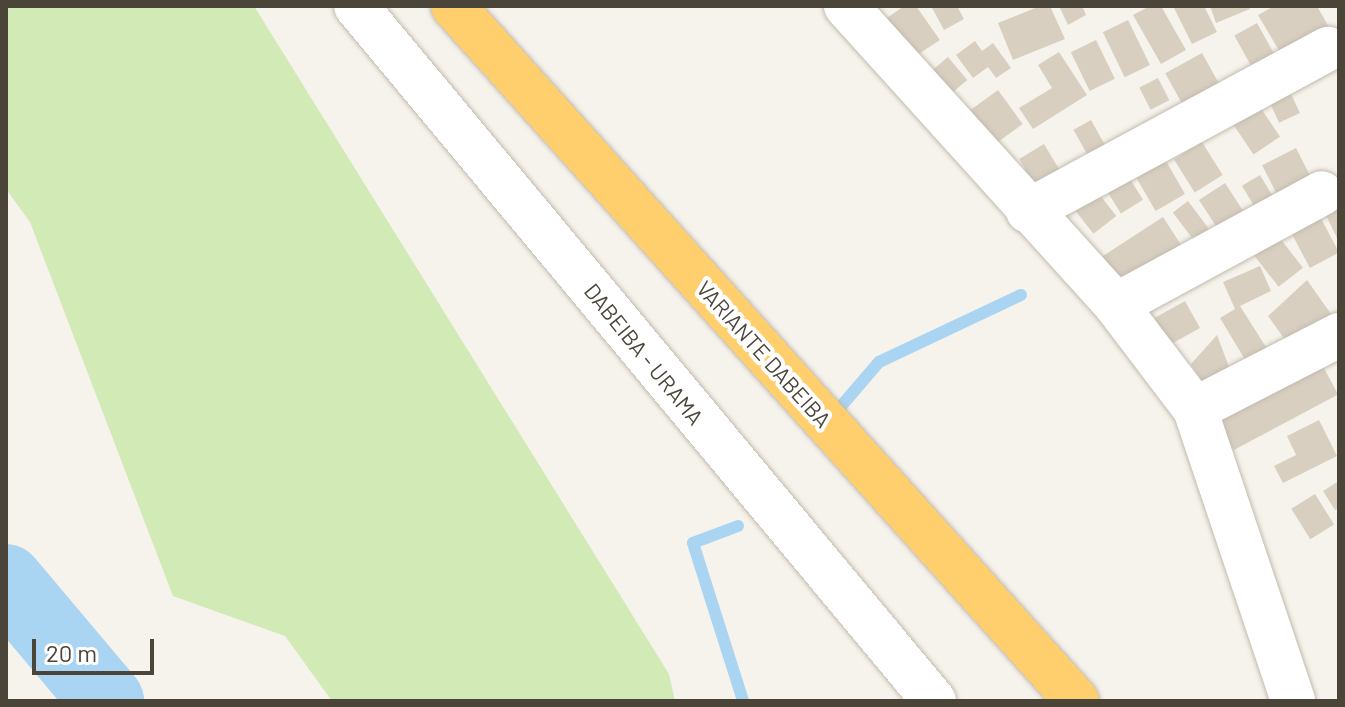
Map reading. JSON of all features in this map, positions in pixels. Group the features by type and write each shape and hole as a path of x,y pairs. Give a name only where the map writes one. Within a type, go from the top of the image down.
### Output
{"highway":[{"name":"VARIANTE DABEIBA","path":"453,6 1077,701"}],"street":[{"name":"DABEIBA - URAMA","path":"356,6 934,701"},
{"path":"860,11 1028,211 1116,305 1195,409 1293,701"},
{"path":"1028,211 1328,49"},
{"path":"1116,305 1322,193"},
{"path":"1195,409 1339,335"}],"green space":[{"path":"6,6 254,6 669,674 675,701 332,701 285,636 173,596 30,222 6,189"}],"building":[{"path":"904,6 916,6 940,40 914,57 887,18"},
{"path":"931,6 957,6 964,19 944,30"},
{"path":"1040,6 1050,6 1065,39 1013,60 998,23"},
{"path":"1059,6 1082,6 1086,15 1068,25"},
{"path":"1150,6 1161,6 1186,50 1161,64 1133,15"},
{"path":"1173,6 1204,6 1217,32 1192,44"},
{"path":"1210,6 1248,6 1250,9 1216,23"},
{"path":"1274,6 1317,6 1330,29 1283,57 1258,15"},
{"path":"1128,20 1150,65 1125,77 1103,32"},
{"path":"1257,23 1276,57 1253,70 1234,36"},
{"path":"1096,40 1115,79 1090,91 1071,52"},
{"path":"975,41 982,51 993,43 1011,68 996,78 988,67 973,78 956,55"},
{"path":"1059,52 1087,95 1033,129 1019,108 1052,88 1038,65"},
{"path":"1202,53 1223,91 1186,111 1165,73"},
{"path":"948,57 967,80 951,93 932,70"},
{"path":"1158,78 1169,100 1151,110 1139,88"},
{"path":"1286,83 1300,113 1279,123 1265,93"},
{"path":"998,90 1023,124 990,147 966,114"},
{"path":"1256,101 1280,137 1254,155 1229,119"},
{"path":"1091,120 1109,152 1091,162 1074,130"},
{"path":"1202,142 1223,175 1195,193 1174,159"},
{"path":"1044,144 1063,176 1038,191 1019,159"},
{"path":"1296,148 1313,181 1279,198 1262,165"},
{"path":"1166,161 1185,194 1156,211 1137,178"},
{"path":"1125,171 1143,200 1121,214 1103,185"},
{"path":"1260,175 1275,200 1257,211 1242,186"},
{"path":"1225,183 1246,215 1220,232 1199,200"},
{"path":"1096,190 1116,216 1093,234 1073,208"},
{"path":"1339,194 1339,242 1320,203"},
{"path":"1188,201 1214,236 1199,248 1173,212"},
{"path":"1317,211 1339,253 1310,268 1288,226"},
{"path":"1163,217 1186,252 1125,291 1103,256"},
{"path":"1279,237 1303,268 1279,287 1255,256"},
{"path":"1260,266 1271,291 1240,306 1271,355 1250,368 1220,318 1235,309 1223,282"},
{"path":"1307,280 1331,314 1288,344 1268,316"},
{"path":"1185,301 1200,328 1169,345 1154,318"},
{"path":"1217,335 1232,375 1208,390 1191,364"},
{"path":"1316,353 1338,394 1234,450 1212,408"},
{"path":"1319,420 1337,456 1283,483 1274,466 1296,455 1287,436"},
{"path":"1339,481 1339,508 1335,510 1323,491"},
{"path":"1315,494 1334,525 1310,539 1291,509"}],"waterway":[{"path":"837,411 879,362 1021,295"},
{"path":"738,526 693,543 743,701"},
{"path":"6,581 107,701"}]}
